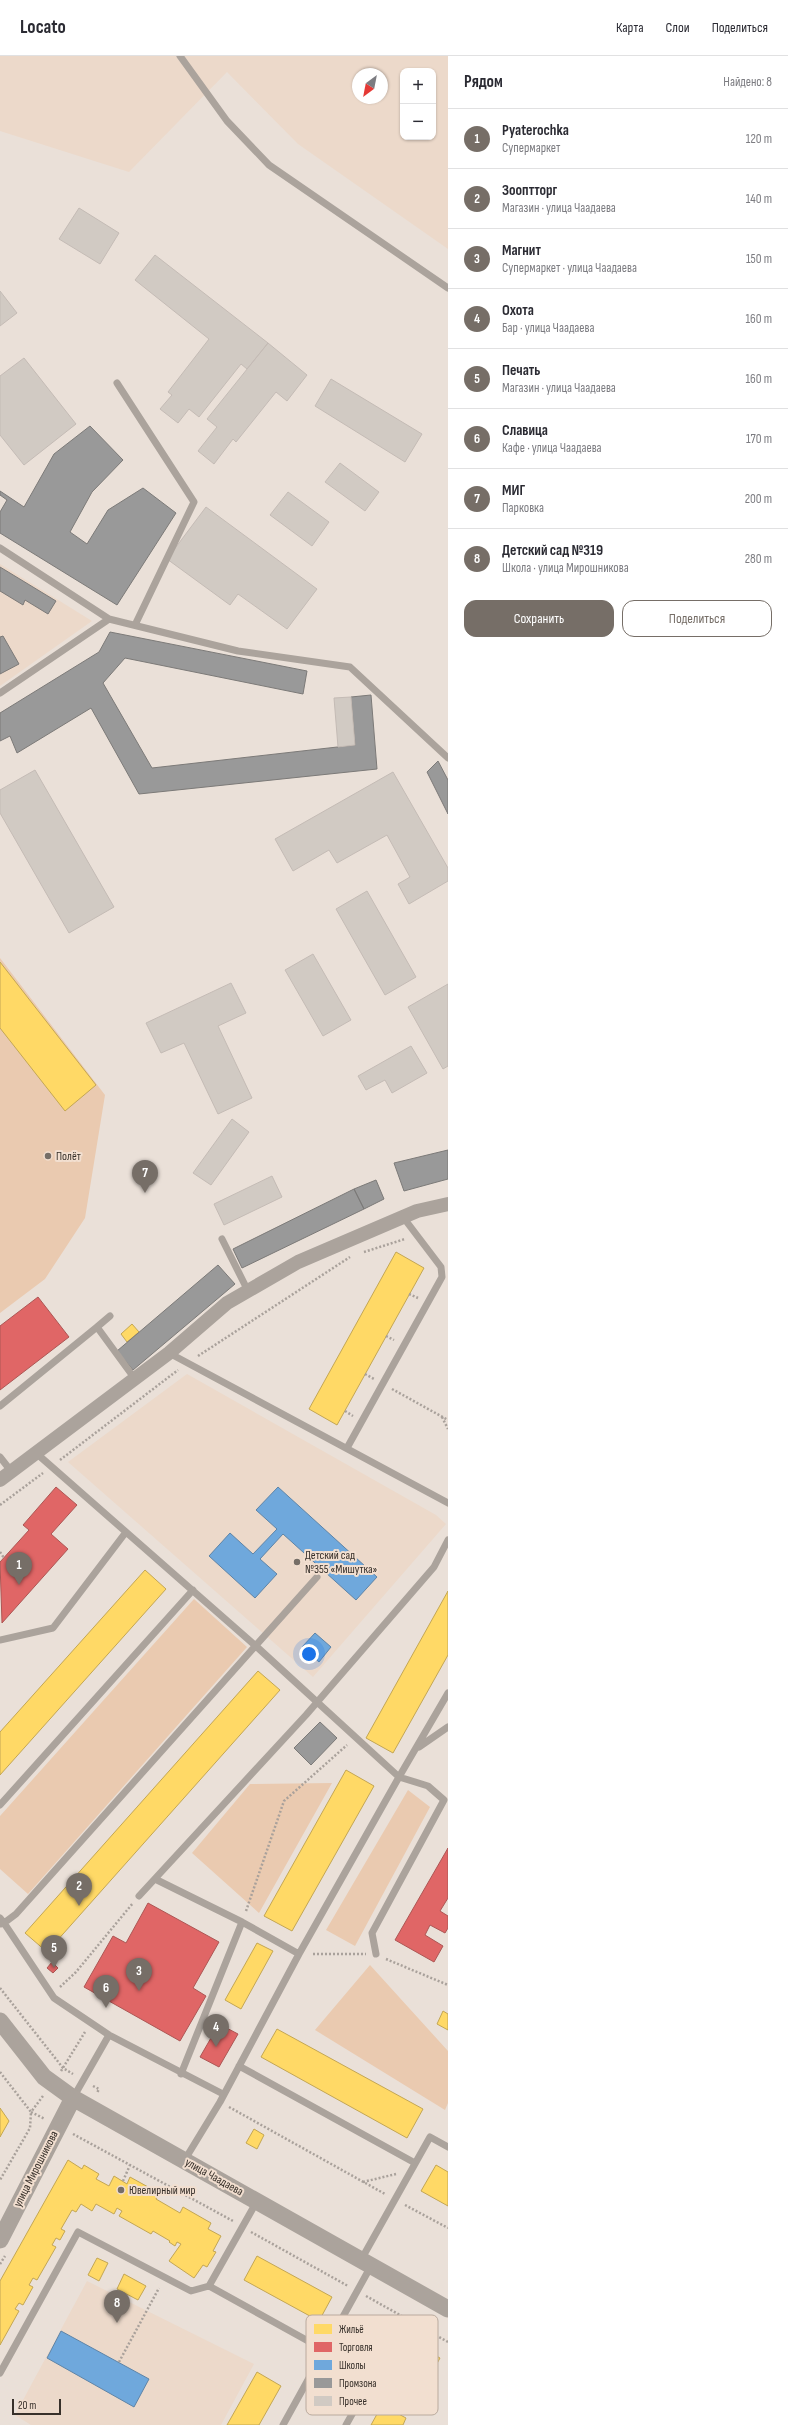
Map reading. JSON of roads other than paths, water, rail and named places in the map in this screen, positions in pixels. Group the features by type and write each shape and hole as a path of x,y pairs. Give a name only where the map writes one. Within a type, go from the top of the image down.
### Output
{"street":[{"path":"0,1480 169,1353 227,1302 298,1262 417,1211 448,1204"},
{"name":"улица Чаадаева","path":"0,2021 44,2077 73,2098 448,2309"},
{"name":"улица Мирошникова","path":"4,2245 73,2098"}],"lane":[{"path":"180,56 227,120 269,165 448,288"},
{"path":"116,382 194,502 135,625"},
{"path":"0,548 108,619 238,651 350,667 448,758"},
{"path":"0,693 108,619"},
{"path":"347,1448 384,1384 442,1277 441,1267 403,1217"},
{"path":"222,1239 248,1290"},
{"path":"0,1406 110,1316"},
{"path":"97,1327 135,1378"},
{"path":"169,1353 448,1503"},
{"path":"36,1453 257,1647 315,1702 399,1777 428,1786 444,1800 372,1933 376,1954"},
{"path":"0,1457 11,1471"},
{"path":"0,1640 53,1628 126,1532"},
{"path":"139,1896 300,1720 434,1567 448,1540"},
{"path":"223,2094 181,2074 109,2035 52,1994 1,1922 16,1914 257,1647 317,1577"},
{"path":"0,1806 193,1590"},
{"path":"184,2161 220,2102 238,2066 300,1954 399,1777 417,1749 448,1694"},
{"path":"417,1749 448,1727"},
{"path":"155,1879 242,1922 300,1954"},
{"path":"181,2074 242,1922"},
{"path":"73,2098 109,2035"},
{"path":"238,2066 415,2163"},
{"path":"344,2315 357,2291 366,2263 394,2199 430,2137 448,2147"},
{"path":"209,2286 257,2201"},
{"path":"0,2373 78,2232 191,2291 209,2286 306,2340"},
{"path":"283,2425 306,2384"},
{"path":"346,2425 352,2415"}],"place":[{"name":"Полёт","path":"48,1156"},
{"name":"МИГ","path":"145,1193"},
{"name":"Детский сад №355 «Мишутка»","path":"297,1562"},
{"name":"Pyaterochka","path":"19,1585"},
{"name":"Зооптторг","path":"79,1906"},
{"name":"Печать","path":"54,1968"},
{"name":"Магнит","path":"139,1991"},
{"name":"Славица","path":"106,2008"},
{"name":"Охота","path":"216,2047"},
{"name":"Ювелирный мир","path":"121,2190"},
{"name":"Детский сад №319","path":"117,2323"}]}
